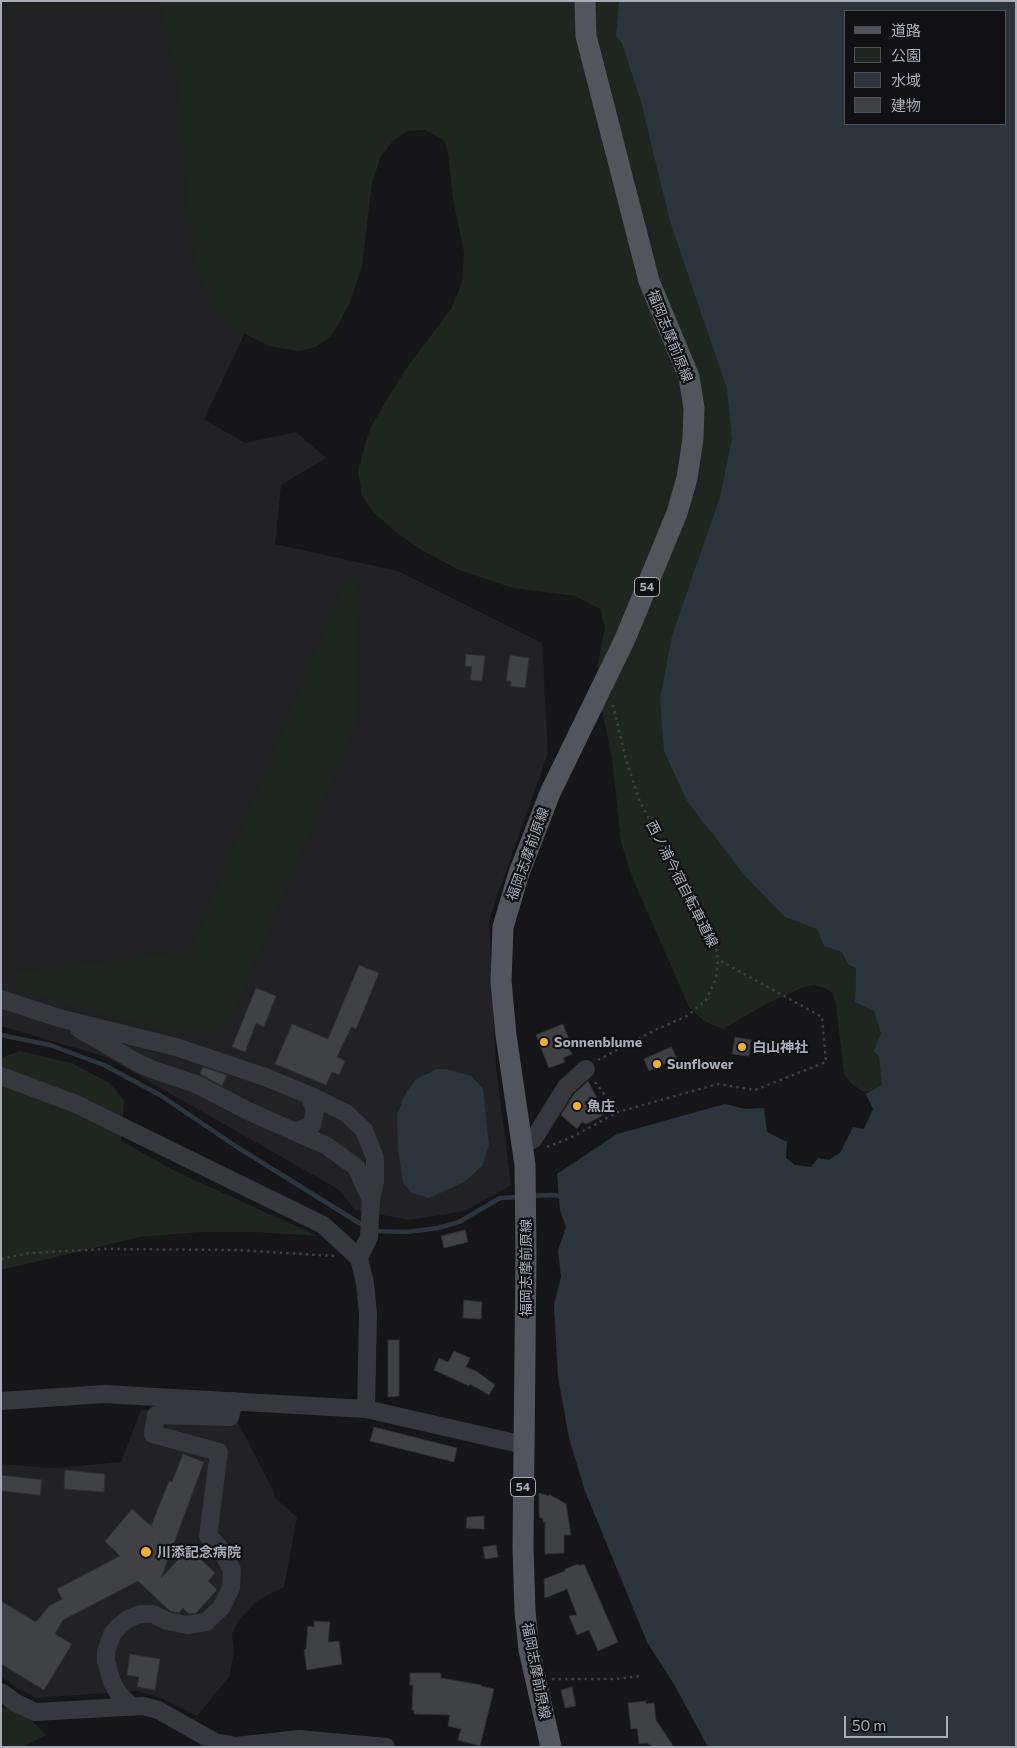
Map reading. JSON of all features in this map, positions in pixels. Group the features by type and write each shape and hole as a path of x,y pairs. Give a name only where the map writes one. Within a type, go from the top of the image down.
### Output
{"main road":[{"name":"福岡志摩前原線","path":"551,1747 529,1650 525,1611 523,1547 526,1224 524,1165 527,1141 508,1052 501,981 502,927 518,872 550,793 625,639 677,513 687,478 693,438 694,408 689,377 649,282 586,36 585,1"}],"street":[{"path":"1,1000 59,1018 176,1047 265,1077 346,1113 364,1130 375,1158 376,1181 371,1206 369,1237 359,1258"},
{"path":"59,1018 154,1070 196,1084 248,1111 327,1146 356,1167 371,1206"},
{"path":"151,1041 149,1049 150,1062 154,1070"},
{"path":"527,1141 566,1087 586,1069"},
{"path":"1,1076 76,1104 323,1225 359,1258 365,1283 368,1314 366,1409"},
{"path":"295,1132 312,1125 315,1110 309,1095"},
{"path":"1,1401 104,1394 366,1409 524,1445"},
{"path":"132,1707 118,1693 112,1682 106,1661 106,1652 112,1634 128,1619 140,1614 153,1614 167,1621 187,1625 206,1622 220,1608 230,1588 232,1570 220,1548 208,1536 219,1452 153,1434 156,1415 230,1417 234,1401"},
{"path":"1,1692 16,1703 36,1712 143,1706 158,1710 215,1742 236,1746 299,1739 386,1747"}],"path":[{"name":"西ノ浦今宿自転車道線","path":"586,1069 602,1056 687,1016 706,1000 716,979 718,960 716,948 705,923 640,802 625,756 613,706 604,683"},
{"path":"527,1141 547,1148 618,1112 718,1084 755,1090 826,1062 822,1018 718,960"},
{"path":"586,1069 618,1112"},
{"path":"1,1259 29,1253 105,1248 237,1250 359,1258"},
{"path":"535,1680 642,1676"}],"shaded area":[{"path":"1,1 292,1 274,272 204,419 245,443 296,432 326,458 281,485 275,544 398,571 542,643 548,753 489,920 496,1068 511,1185 465,1211 410,1220 355,1210 338,1189 106,1057 1,1026"},
{"name":"川添記念病院","path":"141,1410 233,1413 273,1490 275,1498 297,1517 284,1587 257,1601 238,1621 232,1634 234,1653 229,1677 197,1716 159,1697 136,1691 36,1698 1,1676 1,1464 53,1468 121,1462"}],"green space":[{"path":"160,1 698,1 894,895 883,1093 862,1091 852,1084 844,1074 836,1004 832,993 825,988 814,985 804,987 766,1004 723,1029 704,1021 689,1007 633,879 621,842 612,758 597,687 598,663 605,627 600,609 575,596 513,588 459,570 423,551 397,533 373,512 362,496 358,470 370,428 405,370 451,309 462,283 464,252 453,199 448,153 444,140 425,130 408,131 394,140 381,156 372,183 362,266 350,303 331,337 315,347 299,351 269,346 247,335 231,323 216,306 204,285 195,259 188,207 180,91"},
{"path":"347,578 359,588 356,724 225,1032 164,1031 18,990 15,973 191,951"},
{"path":"20,1051 71,1063 110,1083 124,1101 121,1141 179,1173 318,1236 253,1232 200,1232 140,1237 1,1270 1,1058"},
{"path":"18,1707 46,1735 23,1747 1,1747 1,1708"}],"water":[{"path":"619,1 1016,1 1016,1747 708,1747 675,1686 647,1642 585,1491 569,1438 558,1377 554,1305 561,1277 558,1250 566,1227 560,1210 557,1174 617,1134 725,1104 745,1109 764,1108 767,1132 787,1142 786,1158 795,1165 811,1167 818,1158 829,1160 840,1153 853,1127 864,1129 873,1109 866,1094 882,1085 879,1056 874,1051 881,1033 874,1011 855,1002 856,968 848,964 842,952 824,946 817,929 785,917 746,877 687,801 664,751 660,699 672,636 720,497 732,439 727,389 670,221 640,98 622,43 616,36"},
{"path":"437,1069 446,1069 471,1076 483,1089 489,1145 482,1166 464,1182 429,1198 412,1193 403,1183 398,1149 397,1114 406,1093 416,1079"}],"building":[{"path":"466,654 485,656 482,681 470,680 472,667 465,666"},
{"path":"510,655 529,658 525,688 511,686 511,681 506,681"},
{"path":"359,965 379,973 356,1029 351,1027 337,1057 345,1061 339,1075 332,1072 326,1085 275,1064 292,1024 328,1039"},
{"path":"256,988 276,996 264,1027 256,1023 245,1052 232,1047"},
{"path":"563,1024 569,1040 565,1041 572,1054 563,1058 565,1062 549,1068 536,1035"},
{"path":"735,1037 751,1040 749,1056 732,1054"},
{"path":"671,1047 677,1058 649,1071 644,1059"},
{"path":"203,1067 227,1075 222,1086 200,1074"},
{"path":"588,1081 605,1114 586,1124 582,1122 577,1129 561,1115 574,1094"},
{"path":"465,1230 468,1242 444,1248 441,1236"},
{"path":"464,1300 482,1302 481,1319 463,1318"},
{"path":"388,1340 399,1340 399,1396 388,1397"},
{"path":"454,1351 470,1358 466,1367 476,1371 495,1385 489,1395 470,1384 469,1386 434,1370 439,1358 448,1362"},
{"path":"374,1427 457,1448 454,1462 370,1441"},
{"path":"183,1454 204,1462 161,1578 189,1548 215,1573 208,1581 217,1590 196,1613 189,1614 183,1608 179,1613 170,1611 138,1581 63,1620 55,1634 72,1644 44,1690 1,1664 1,1601 36,1622 49,1606 62,1599 57,1589 120,1556 105,1541 132,1509 151,1526 169,1481 172,1482"},
{"path":"65,1470 105,1474 104,1492 64,1489"},
{"path":"1,1475 42,1480 40,1495 1,1491"},
{"path":"539,1493 549,1496 549,1494 566,1504 571,1535 564,1535 564,1553 545,1554 545,1522 543,1522 543,1518 540,1518"},
{"path":"484,1516 484,1529 466,1528 467,1517"},
{"path":"496,1545 498,1557 485,1559 483,1547"},
{"path":"578,1564 579,1566 584,1564 618,1642 598,1651 589,1630 577,1635 569,1616 577,1615 567,1589 545,1598 544,1579"},
{"path":"314,1621 330,1622 328,1642 339,1641 342,1664 307,1670 304,1650 306,1649 308,1626 314,1627"},
{"path":"130,1654 160,1659 155,1690 137,1687 139,1677 127,1675"},
{"path":"410,1673 441,1673 441,1678 494,1689 480,1746 458,1740 461,1729 448,1726 450,1715 414,1714 414,1710 412,1710 413,1685 410,1685"},
{"path":"572,1687 576,1706 565,1708 561,1690"},
{"path":"646,1701 646,1704 654,1703 656,1720 674,1747 654,1747 647,1743 639,1744 637,1728 631,1729 628,1703"}],"waterway":[{"path":"1,1035 50,1045 104,1065 160,1095 237,1147 364,1226"},
{"path":"530,1196 565,1196"},
{"path":"373,1231 406,1232 438,1228 459,1222 500,1198 520,1197"}],"place":[{"name":"Sonnenblume","path":"544,1042"},
{"name":"白山神社","path":"742,1047"},
{"name":"Sunflower","path":"657,1064"},
{"name":"魚庄","path":"577,1106"},
{"name":"川添記念病院","path":"146,1552"}]}
